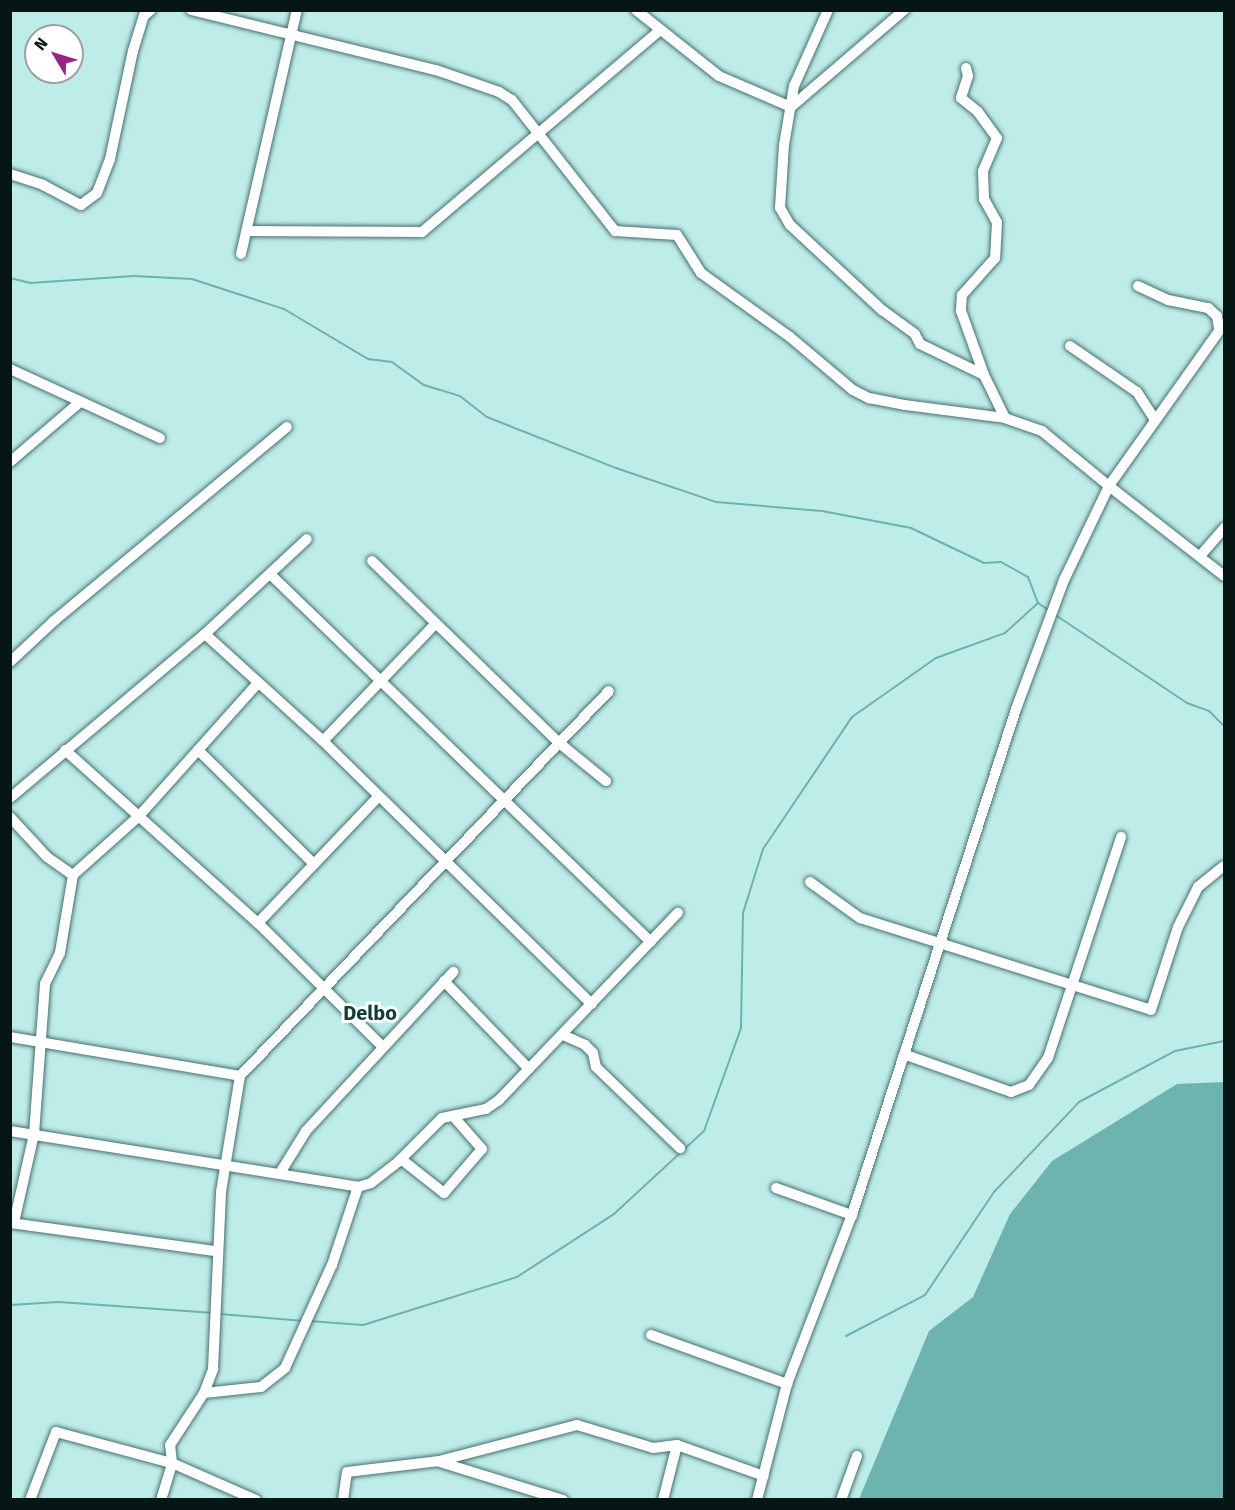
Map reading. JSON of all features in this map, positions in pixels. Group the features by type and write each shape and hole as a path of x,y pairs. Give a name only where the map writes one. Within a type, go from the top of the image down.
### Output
{"street":[{"path":"10,174 44,185 81,206 98,193 110,159 133,51 144,16 151,10"},
{"path":"191,10 436,70 499,92 512,99 615,231 677,235 701,273 790,337 853,390 869,398 1005,418 1042,431 1224,576"},
{"path":"241,254 297,10"},
{"path":"636,10 719,76 791,107"},
{"path":"828,10 795,86 784,145 780,208 790,225 883,311 915,334 920,344 984,375"},
{"path":"791,107 904,10"},
{"path":"246,231 422,232 660,30"},
{"path":"966,68 968,76 961,98 978,112 997,138 983,171 984,199 997,222 994,258 962,295 961,311 984,375 1005,418"},
{"path":"757,1500 787,1384 852,1215 943,942 1016,709 1064,580 1109,486 1222,326 1217,316 1208,308 1168,300 1138,286"},
{"path":"1070,346 1137,392 1155,420"},
{"path":"10,369 160,438"},
{"path":"10,462 80,402"},
{"path":"10,662 54,621 287,428"},
{"path":"1200,556 1224,528"},
{"path":"10,798 205,634 271,575 307,539"},
{"path":"372,561 558,742 606,781"},
{"path":"271,575 501,801 651,942"},
{"path":"323,741 436,623"},
{"path":"205,634 257,684 323,741 377,798 592,1004"},
{"path":"215,1251 13,1223 34,1134 40,1042 46,1009 45,984 60,952 73,875 139,816 257,684"},
{"path":"161,1500 172,1464 170,1445 204,1393 213,1369 215,1251 240,1076 443,861 609,691"},
{"path":"65,750 258,922 382,1046"},
{"path":"198,750 314,864"},
{"path":"258,922 377,798"},
{"path":"10,817 47,857 73,875"},
{"path":"906,1054 1011,1092 1029,1085 1048,1058 1121,837"},
{"path":"810,882 860,918 943,942 1071,988 1150,1010 1178,927 1198,887 1224,866"},
{"path":"10,1131 358,1187 379,1178 401,1159 430,1126 453,1116 486,1108 563,1035 678,914"},
{"path":"280,1173 300,1138 382,1046 453,972"},
{"path":"444,981 529,1069"},
{"path":"563,1035 585,1045 592,1053 596,1067 680,1148"},
{"path":"10,1037 240,1076"},
{"path":"401,1159 444,1193 482,1149 453,1116"},
{"path":"204,1393 261,1387 285,1368 328,1275 358,1187"},
{"path":"776,1188 852,1215"},
{"path":"651,1335 787,1384"},
{"path":"342,1500 347,1472 439,1461 577,1425 653,1448 677,1445 764,1476"},
{"path":"30,1500 56,1432 172,1464 252,1499"},
{"path":"663,1500 677,1445"},
{"path":"841,1500 857,1456"},
{"path":"439,1461 531,1495 563,1500"}],"shaded area":[{"path":"1224,1082 1224,1499 859,1499 929,1331 973,1297 1010,1214 1052,1161 1177,1084"}],"waterway":[{"path":"10,278 30,283 134,276 192,279 284,309 368,359 392,362 424,385 460,396 487,417 616,468 716,502 822,511 911,528 984,563 1001,562 1028,577 1038,603 1050,611"},
{"path":"309,1321 363,1325 517,1277 614,1214 704,1131 741,1028 743,913 763,849 852,717 936,658 1005,633 1038,603"},
{"path":"1054,614 1187,703 1209,711 1224,726"},
{"path":"846,1336 925,1295 994,1192 1079,1102 1175,1051 1224,1041"},
{"path":"10,1305 59,1302 211,1313"},
{"path":"220,1314 304,1321"}],"district":[{"name":"Delbo","path":"370,1013"}]}
